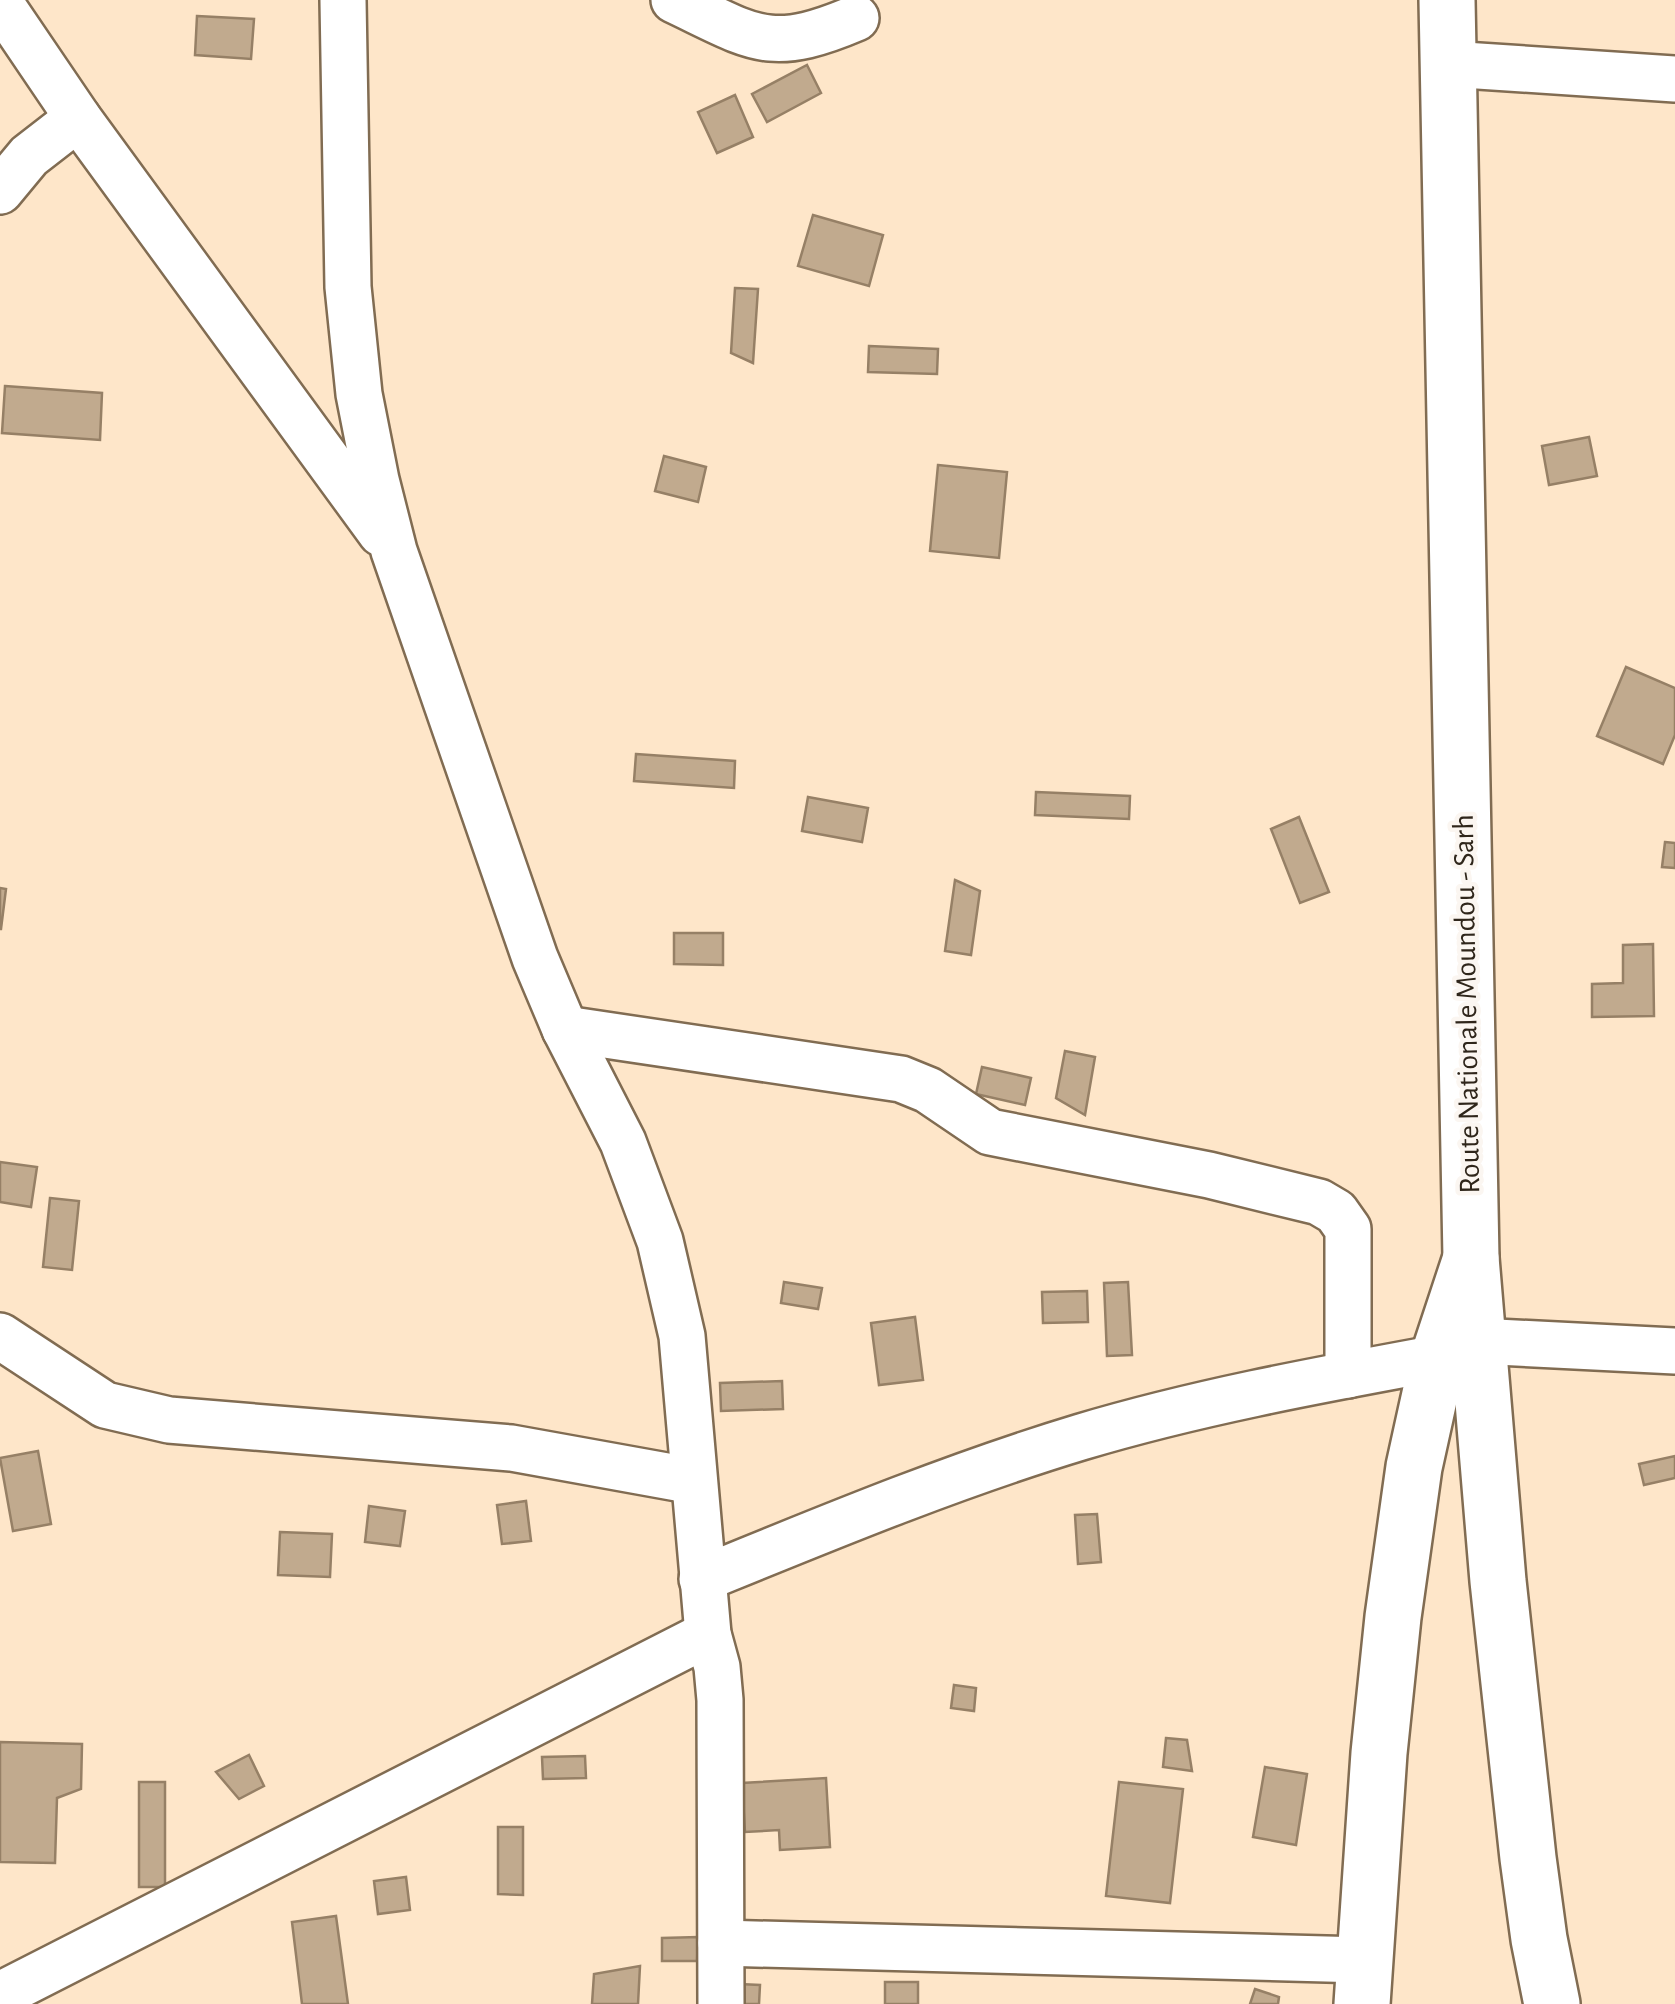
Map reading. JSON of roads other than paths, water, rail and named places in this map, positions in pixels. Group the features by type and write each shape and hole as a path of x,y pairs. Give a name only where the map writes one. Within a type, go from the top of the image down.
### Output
{"main road":[{"name":"Route Nationale Moundou - Sarh","path":"1447,0 1472,1258 1458,1349 1538,1938 1552,2004"},
{"path":"1363,1982 1378,1754 1414,1467 1458,1349"}],"street":[{"path":"343,0 348,287 358,394 394,551 535,958 565,1029 623,1142 660,1242 682,1336 702,1579 720,1700 722,2004"},
{"path":"674,0 750,36 786,40 819,34 856,18"},
{"path":"0,2 78,118 394,551"},
{"path":"1448,64 1675,78"},
{"path":"0,191 29,156 78,118"},
{"path":"565,1029 902,1079 928,1090 990,1132 1209,1175 1319,1202 1336,1212 1348,1229 1348,1375"},
{"path":"0,1336 105,1405 139,1415 511,1448 694,1481"},
{"path":"702,1579 903,1497 1080,1438 1162,1416 1458,1349 1675,1351"},
{"path":"0,1995 708,1634"},
{"path":"721,1943 1363,1982"}]}
